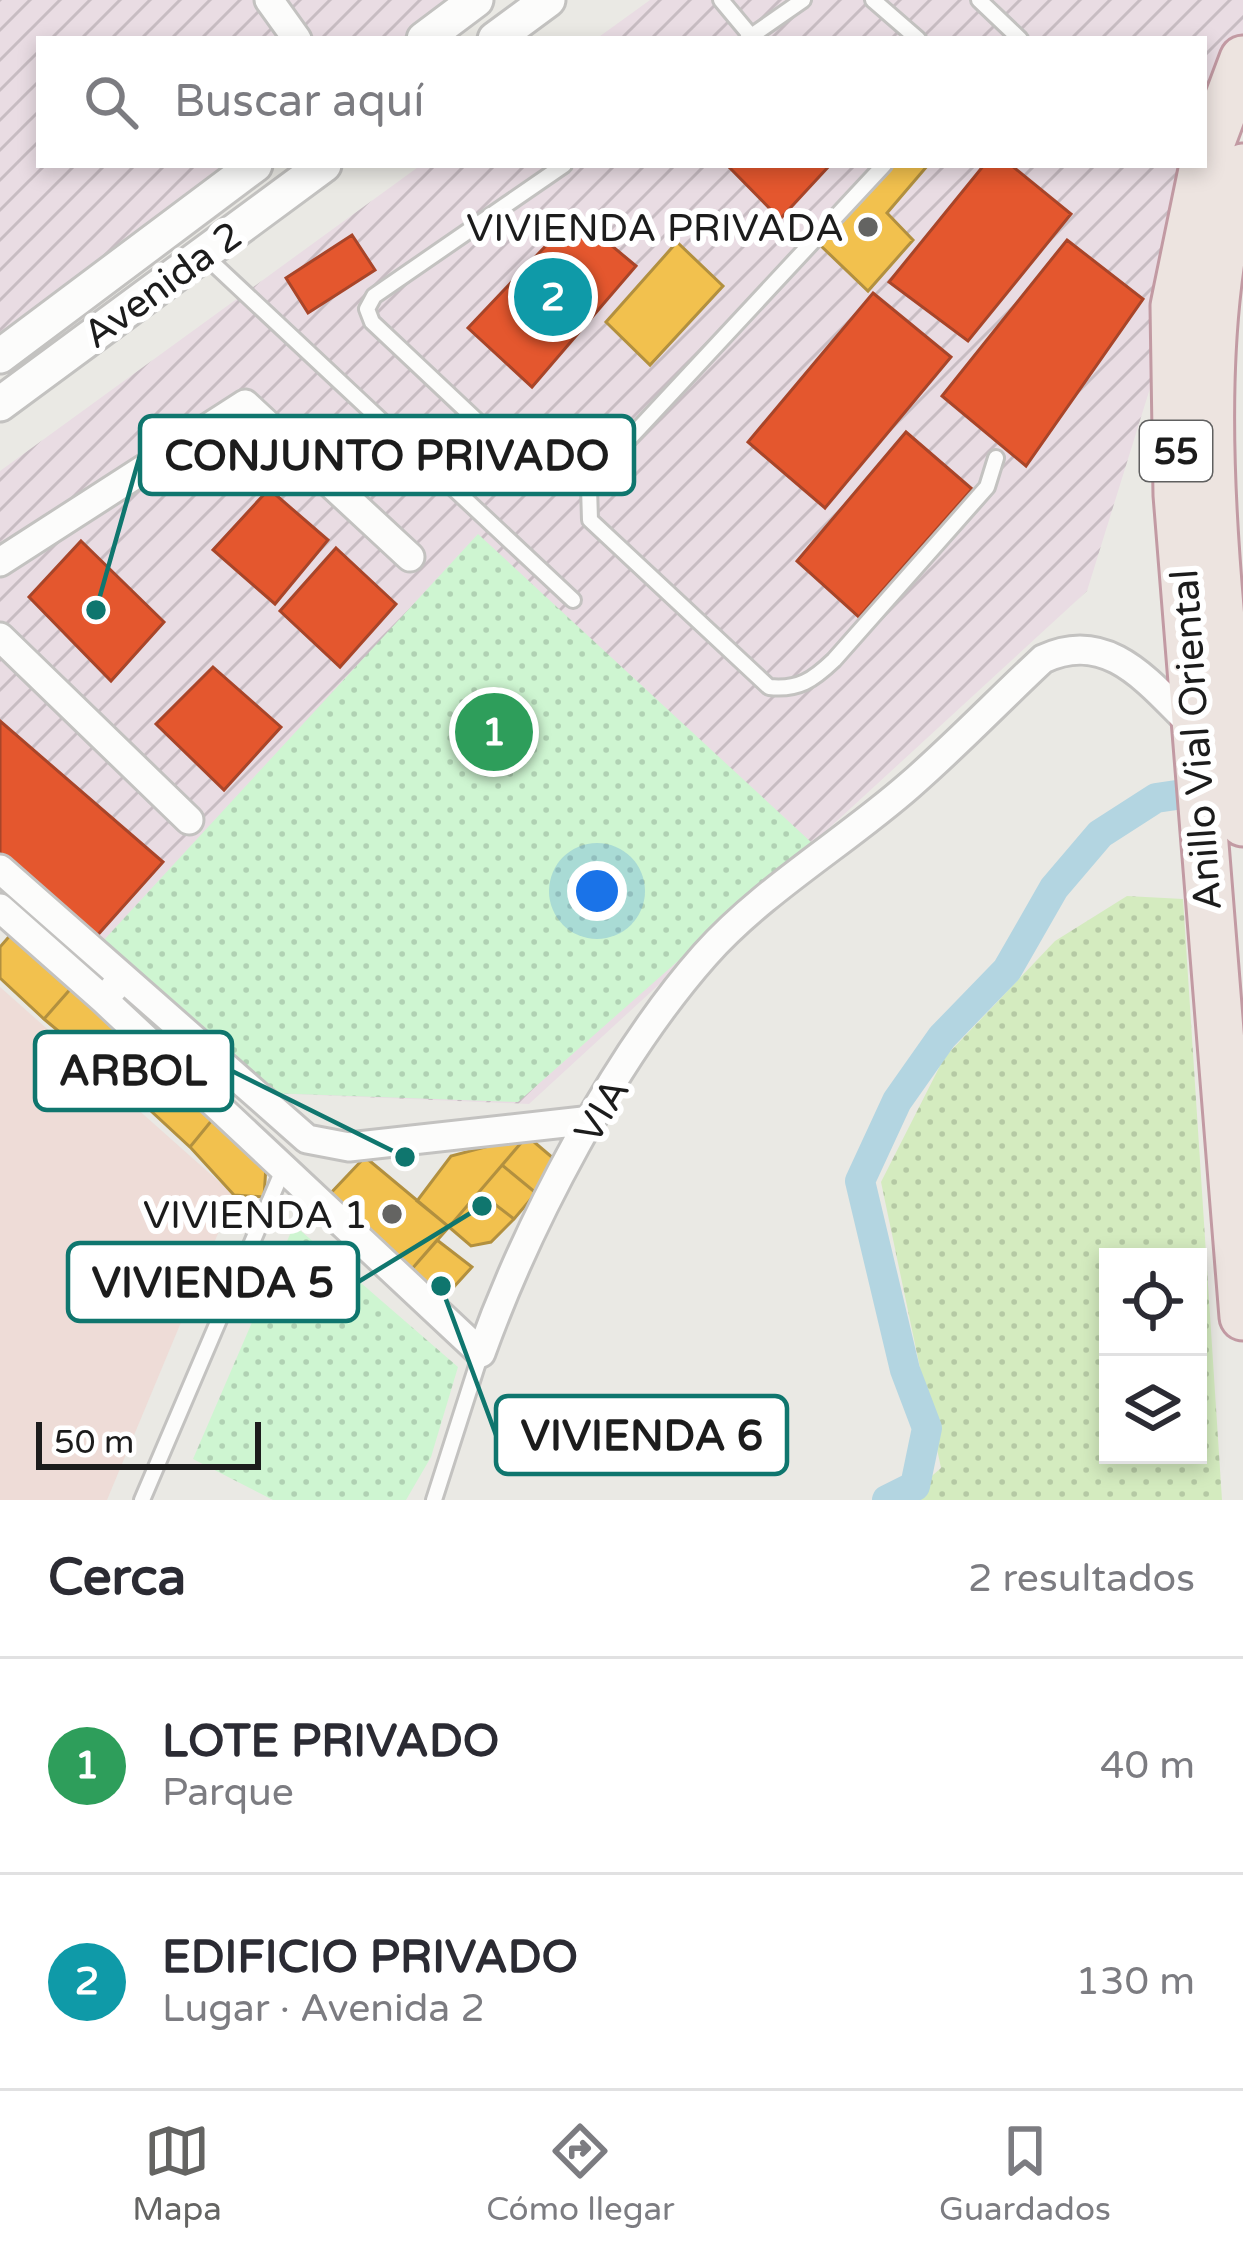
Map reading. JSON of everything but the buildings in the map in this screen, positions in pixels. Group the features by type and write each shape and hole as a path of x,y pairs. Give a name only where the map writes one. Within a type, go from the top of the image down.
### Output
{"highway":[{"name":"Anillo Vial Oriental","path":"1207,156 1243,59"},
{"name":"Anillo Vial Oriental","path":"1206,728 1216,490 1212,308 1243,167"},
{"name":"Anillo Vial Oriental","path":"1203,168 1174,306 1177,495 1222,830 1243,1317"}],"street":[{"path":"269,0 295,36"},
{"path":"428,36 476,0"},
{"path":"499,36 548,0"},
{"name":"Avenida 2","path":"0,356 251,168"},
{"name":"Avenida 2","path":"0,404 320,168"},
{"path":"0,562 244,404 410,557"},
{"path":"0,638 189,820"},
{"name":"VIA","path":"481,1353 513,1263 592,1120 684,981 727,933 910,785 1043,659 1076,647 1127,662 1206,728"},
{"path":"0,869 283,1170 481,1353"},
{"path":"0,908 307,1138 326,1144 393,1143 592,1120"}],"lane":[{"path":"721,0 748,36"},
{"path":"752,36 803,0"},
{"path":"873,0 915,36"},
{"path":"980,0 1010,35"},
{"path":"544,484 373,322 367,309 374,296 560,168"},
{"path":"881,168 601,470 589,487 590,520 769,686 792,689 814,679 833,660 987,487 996,458"},
{"path":"203,254 574,599"},
{"path":"142,1500 283,1170"},
{"path":"434,1500 481,1353"}],"shaded area":[{"path":"0,0 469,0 419,36 36,36 36,168 237,168 0,340"},
{"path":"650,0 1243,0 1243,89 1087,591 529,1104 268,1093 0,855 0,471 417,168 1207,168 1207,36 600,36"},
{"path":"0,987 234,1195 107,1500 0,1500"}],"green space":[{"path":"478,534 812,843 518,1102 268,1093 103,941"},
{"path":"1127,896 1183,899 1206,1248 1099,1248 1099,1464 1207,1464 1207,1269 1222,1500 904,1500 941,1468 881,1182 944,1058 1055,941"},
{"path":"294,1225 458,1367 431,1457 406,1500 273,1500 193,1459"}],"waterway":[{"path":"887,1500 915,1486 927,1428 905,1370 860,1181 897,1101 942,1037 1007,970 1054,888 1100,834 1156,798 1217,789"}],"place":[{"name":"VIVIENDA PRIVADA","path":"868,227"},
{"name":"EDIFICIO PRIVADO","path":"553,297"},
{"name":"CONJUNTO PRIVADO","path":"96,610"},
{"name":"LOTE PRIVADO","path":"494,732"},
{"name":"ARBOL","path":"405,1157"},
{"name":"VIVIENDA 5","path":"482,1206"},
{"name":"VIVIENDA 1","path":"392,1214"},
{"name":"VIVIENDA 6","path":"441,1286"}]}
